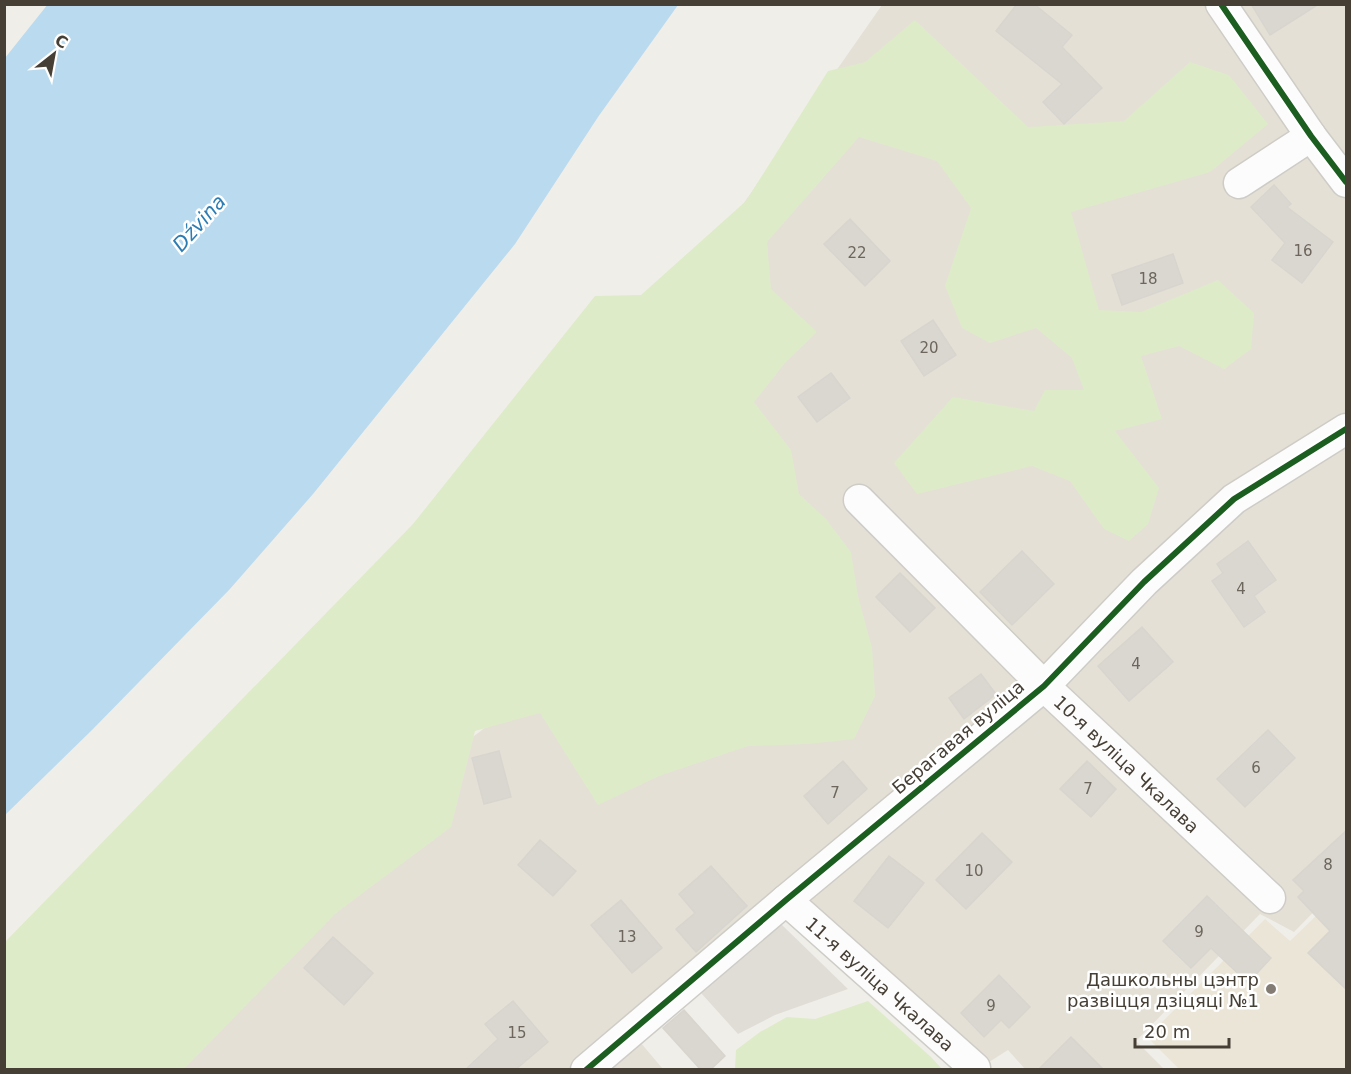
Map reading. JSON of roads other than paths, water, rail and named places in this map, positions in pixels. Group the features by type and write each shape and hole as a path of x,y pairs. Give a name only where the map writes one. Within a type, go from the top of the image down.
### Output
{"street":[{"path":"1221,4 1311,136 1347,182"},
{"path":"1239,183 1311,136"},
{"name":"Берагавая вуліца","path":"586,1070 1044,686 1144,582 1234,499 1347,429"},
{"name":"10-я вуліца Чкалава","path":"859,500 1044,686 1270,898"},
{"name":"11-я вуліца Чкалава","path":"786,900 975,1068"}],"water":[{"name":"Dźvina","path":"48,4 678,5 598,117 515,244 313,494 229,590 5,815 5,58"}],"place":[{"name":"Дашкольны цэнтр развіцця дзіцяці №1","path":"1271,989"}]}
